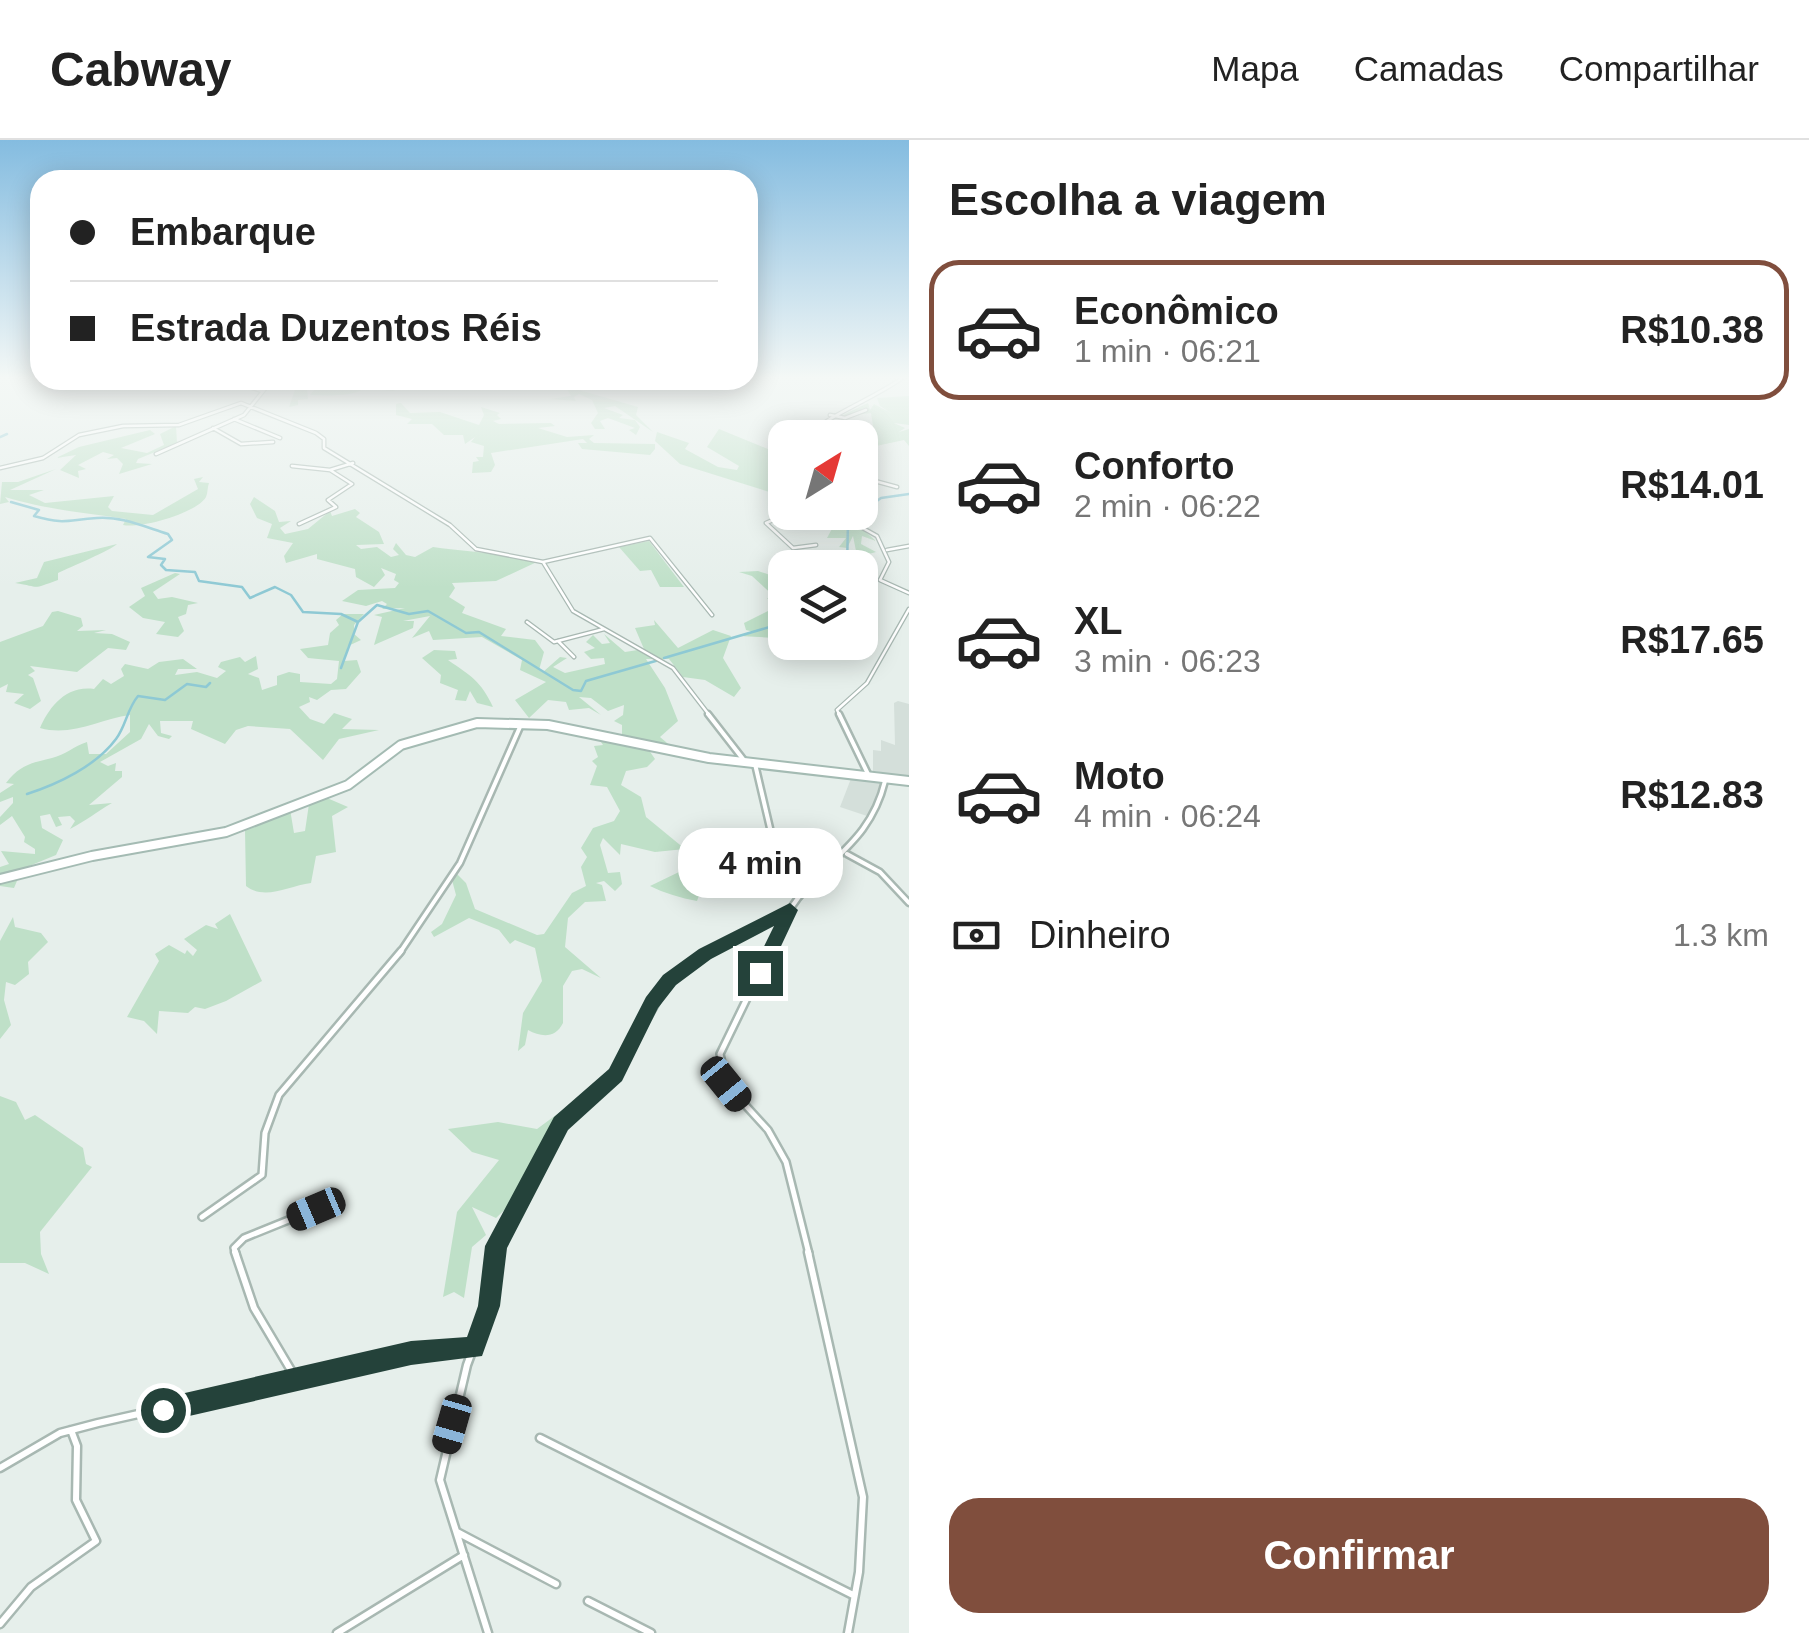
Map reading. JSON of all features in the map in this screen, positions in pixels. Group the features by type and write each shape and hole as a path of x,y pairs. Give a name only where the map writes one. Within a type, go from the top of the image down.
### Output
{"main road":[{"path":"0,879 92,856 226,832 348,785 401,744 477,722 521,722 745,763 909,781"}],"street":[{"path":"0,468 42,458 57,449"},
{"path":"156,454 168,449"},
{"path":"325,449 353,462 450,525 476,549 543,562 650,538 712,615"},
{"path":"292,466 330,470 353,462"},
{"path":"298,524 336,507 328,500 352,485 330,470"},
{"path":"878,483 897,488"},
{"path":"774,530 793,548 816,545"},
{"path":"868,530 887,550 889,562 880,580 909,593"},
{"path":"887,550 909,546"},
{"path":"543,562 573,611 626,645 668,663 745,763"},
{"path":"868,774 836,710 868,683 909,610"},
{"path":"527,622 545,639 558,642 604,629"},
{"path":"558,642 574,658"},
{"path":"202,1217 248,1189 262,1175 265,1134 280,1096 390,966 433,908 466,849 521,722"},
{"path":"756,764 770,828"},
{"path":"488,1633 440,1480 474,1348 489,1306 496,1246 561,1124 616,1075 652,1002 670,980 705,954 790,910 847,854 879,806 886,776"},
{"path":"847,854 880,872 909,903"},
{"path":"790,910 720,1054 726,1084 768,1130 786,1162 863,1497 848,1633"},
{"path":"295,1377 254,1308 234,1248 244,1238 333,1202"},
{"path":"0,1468 71,1430 411,1353 474,1348"},
{"path":"0,1624 30,1587 96,1542 94,1529 76,1499 78,1441 71,1430"},
{"path":"540,1438 854,1596"},
{"path":"457,1532 556,1584"},
{"path":"337,1633 464,1555"},
{"path":"588,1601 651,1633"}],"shaded area":[{"path":"894,703 909,704 909,777 873,771 873,750 881,751 881,740 895,745"},
{"path":"852,776 881,780 870,817 840,807"}],"green space":[{"path":"76,449 147,453 163,449 136,463 152,464 119,474 123,464 117,458 107,459 114,455 103,452 78,465 86,469 78,471 79,478 60,470 76,455 56,458"},
{"path":"484,449 519,449 491,453 495,465 491,472 472,473 473,462 479,461 476,457 483,457"},
{"path":"582,449 655,449 650,455"},
{"path":"663,449 685,449 718,467 737,470 739,466 710,449 768,449 768,492 680,464"},
{"path":"56,469 10,490 44,490 29,495 45,503 114,496 108,507 112,511 153,515 198,489 194,479 203,477 199,482 209,483 206,497 192,509 142,525 123,525 126,519 5,497 9,502 0,504 2,482 18,482"},
{"path":"254,497 275,511 279,522 291,521 280,528 285,534 308,529 330,511 332,516 355,509 360,513 356,517 379,532 384,544 356,545 361,549 377,547 391,557 399,555 393,549 396,543 406,555 415,557 433,547 539,561 496,581 452,583 455,588 449,597 465,607 462,613 506,629 501,636 535,640 544,652 539,670 543,672 560,657 567,658 553,667 565,673 605,664 604,658 591,659 584,652 595,648 586,642 593,635 602,644 610,643 604,634 625,652 644,649 635,628 655,625 654,620 678,648 713,630 731,636 723,658 741,688 734,697 705,680 683,677 669,659 646,659 665,688 678,721 660,737 673,748 646,746 655,759 647,767 626,771 621,785 641,797 646,817 685,849 655,852 621,844 620,855 603,838 600,845 608,873 620,872 622,884 615,891 604,881 596,883 602,885 606,901 585,902 568,918 565,947 601,978 582,969 572,971 563,986 563,1023 556,1032 543,1035 528,1030 525,1045 518,1051 523,1013 542,981 535,948 515,940 510,944 499,930 469,918 434,937 431,932 442,924 456,895 452,880 457,874 466,883 475,909 537,935 544,934 572,893 586,886 581,867 587,857 581,848 593,828 614,821 620,811 607,787 590,785 597,766 592,761 598,757 594,746 603,745 599,739 622,738 622,725 614,721 623,715 624,705 608,711 591,698 579,697 601,715 589,708 569,710 566,702 548,700 529,718 515,700 546,682 520,670 522,660 482,637 433,640 429,631 412,638 430,616 403,621 414,621 413,628 374,645 382,617 374,615 405,608 382,609 387,604 382,601 366,606 342,601 358,590 395,588 399,583 394,580 396,574 381,568 385,575 374,587 356,577 355,569 317,559 317,554 286,563 284,556 293,543 267,538 272,524 257,518 250,504"},
{"path":"831,530 863,530 876,541 862,536 861,544 872,550 856,550 853,536 847,548 839,547 846,538 827,538"},
{"path":"649,541 684,587 660,587 651,570 640,571 619,547"},
{"path":"117,544 58,573 58,580 36,587 15,583 37,578 44,562"},
{"path":"739,572 768,574 768,591 752,576"},
{"path":"180,574 153,592 158,599 172,597 198,603 188,605 186,614 178,617 184,631 178,637 156,634 165,622 143,618 129,607 145,596 141,588"},
{"path":"768,611 768,638 740,636 754,632 746,630 744,623"},
{"path":"52,612 81,618 83,626 77,631 106,630 94,633 112,634 130,642 126,650 108,648 77,672 30,666 35,671 28,675 33,678 41,701 30,709 14,703 24,694 6,692 8,684 0,688 0,642 43,626"},
{"path":"343,614 364,614 354,625 354,634 361,640 348,646 344,661 357,660 361,672 346,689 331,690 317,700 309,697 310,702 299,707 310,719 324,724 334,713 352,719 342,729 379,730 339,739 323,760 290,729 248,726 236,730 225,744 191,729 193,721 160,721 161,733 172,736 169,739 158,736 149,724 141,739 100,762 108,766 116,763 115,771 122,771 122,777 89,805 112,803 70,829 75,821 70,816 58,817 62,825 56,827 50,814 40,816 42,828 63,840 56,855 22,869 14,888 0,886 0,867 9,864 1,851 35,854 35,849 24,842 25,837 12,816 0,825 0,817 13,803 13,797 0,802 0,793 14,784 6,783 26,766 87,742 89,754 106,754 130,732 130,715 75,729 40,728 59,700 74,691 94,689 103,679 111,684 124,676 121,669 125,664 148,669 159,662 183,659 197,669 178,669 175,675 197,672 217,678 226,671 218,667 221,662 240,657 245,662 256,656 258,669 248,674 259,678 262,690 277,685 277,676 289,672 300,674 300,682 331,684 337,679 339,661 308,658 300,649 328,645 330,633 339,625 336,620"},
{"path":"434,650 455,651 457,659 448,660 475,680 493,707 477,703 470,691 466,701 455,700 458,690 440,683 441,675 422,658"},
{"path":"327,798 348,807 332,816 336,852 316,856 311,883 269,892 246,886 245,830 290,809 294,833 305,831 309,804"},
{"path":"679,872 690,878 719,878 701,890 697,901 650,886"},
{"path":"230,914 262,981 205,1009 195,1007 188,1013 159,1011 157,1034 144,1021 127,1017 159,961 155,954 169,945 193,956 197,950 184,939 206,925 218,929 215,924"},
{"path":"13,917 15,927 41,933 48,942 28,962 29,974 15,985 6,982 4,1000 11,1025 0,1039 0,941"},
{"path":"583,1095 539,1147 537,1161 543,1175 527,1178 530,1187 525,1202 516,1207 518,1197 496,1218 472,1207 486,1235 472,1247 464,1298 454,1292 443,1297 457,1212 499,1160 472,1152 448,1129 498,1122 537,1129"},
{"path":"0,1096 16,1102 25,1120 35,1115 83,1148 86,1164 92,1167 40,1232 41,1254 49,1274 25,1263 0,1263"}],"waterway":[{"path":"878,500 909,494"},
{"path":"11,502 39,510 34,516 45,519 115,519 168,534 172,540 148,557 165,559 161,565 166,570 195,572 199,581 242,587 250,598 275,587 291,595 303,612 341,614 358,622"},
{"path":"847,550 848,530"},
{"path":"358,622 377,605 409,614 428,611 466,633 479,632 573,690 581,691 586,681 659,660"},
{"path":"341,668 358,622"},
{"path":"664,658 768,627"},
{"path":"27,794 64,779 98,758 119,734 138,696 165,700 187,684 206,687 210,683"}],"route":[{"path":"163,1410 411,1353 456,1346 474,1348 489,1306 496,1246 561,1124 616,1075 652,1002 670,980 705,954 790,910 760,973"}]}
